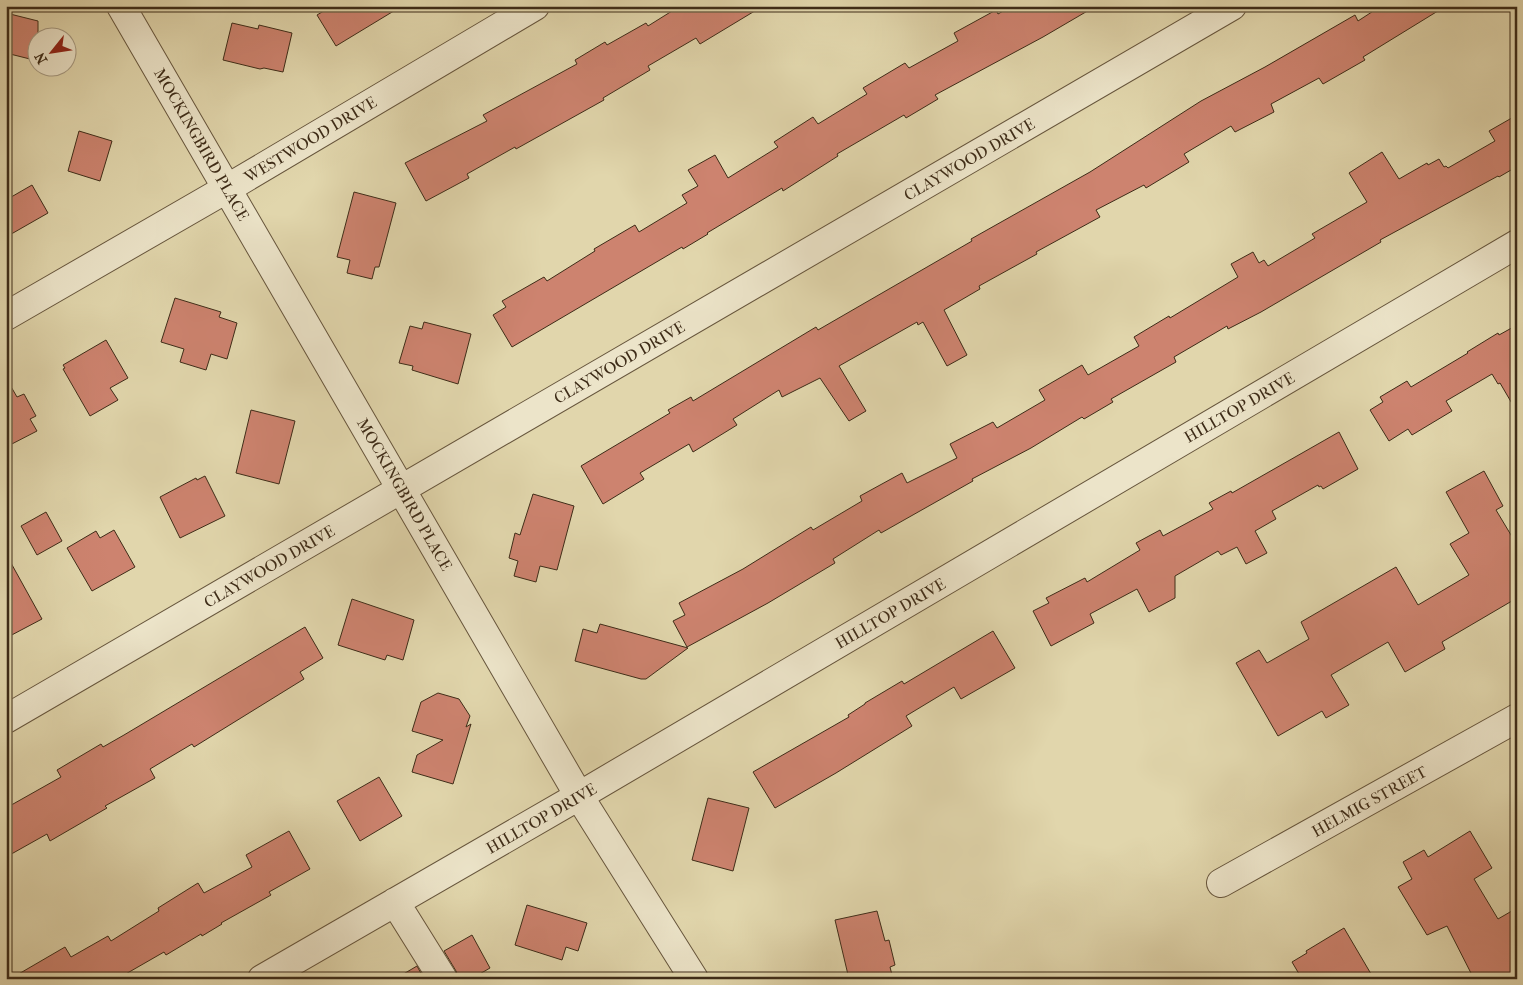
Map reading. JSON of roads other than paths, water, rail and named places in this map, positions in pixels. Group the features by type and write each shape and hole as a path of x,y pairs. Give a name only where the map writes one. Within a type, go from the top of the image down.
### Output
{"street":[{"name":"MOCKINGBIRD PLACE","path":"121,6 579,796 694,979"},
{"name":"WESTWOOD DRIVE","path":"6,316 228,188 535,6"},
{"name":"CLAYWOOD DRIVE","path":"6,719 1232,6"},
{"name":"HILLTOP DRIVE","path":"262,979 579,796 1517,244"},
{"name":"HELMIG STREET","path":"1221,884 1513,728"},
{"path":"395,902 443,979"}]}
